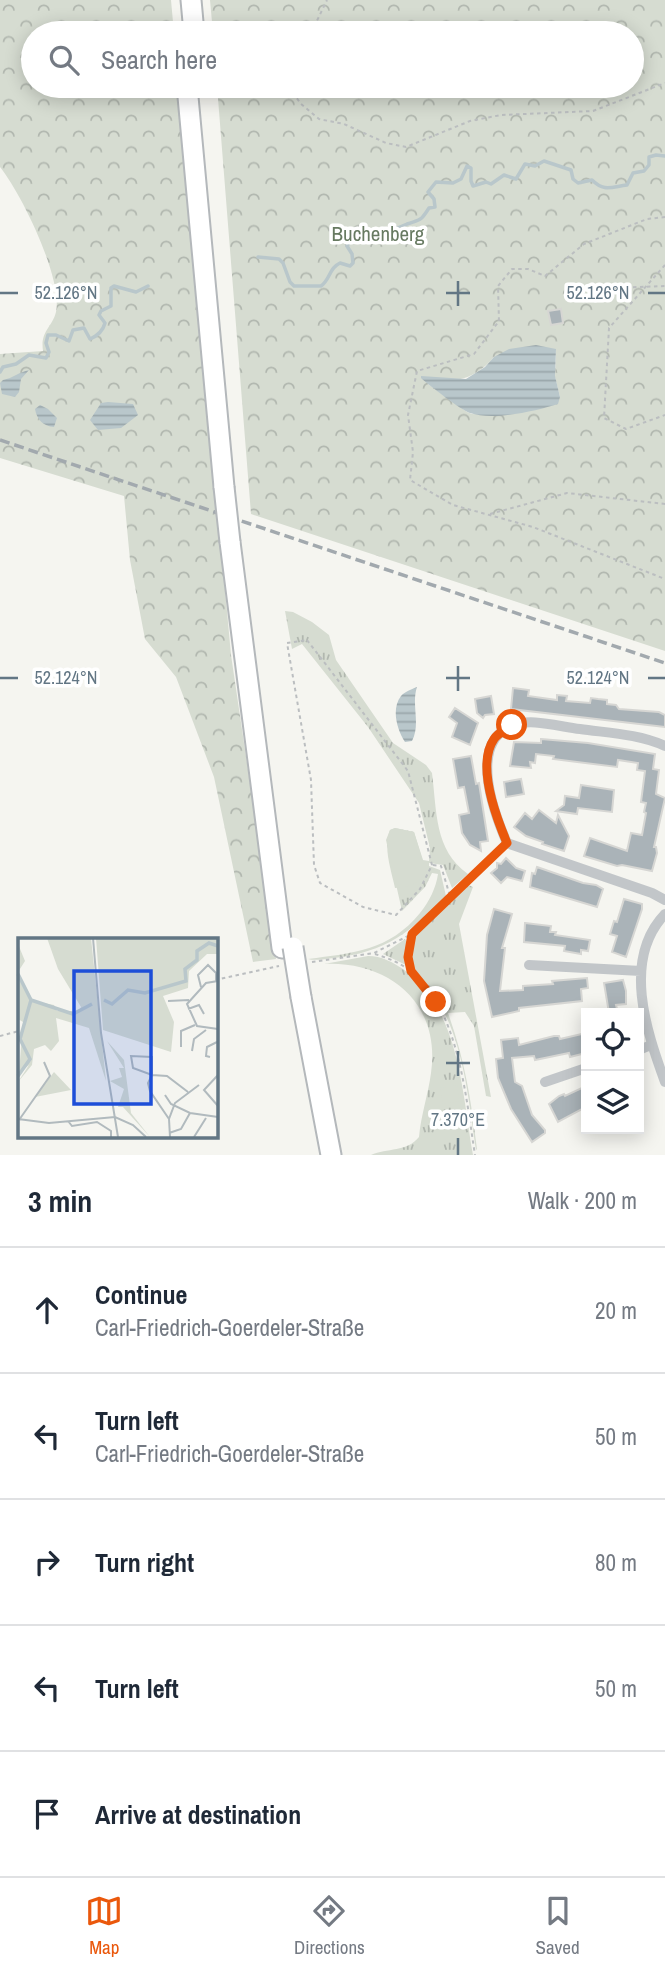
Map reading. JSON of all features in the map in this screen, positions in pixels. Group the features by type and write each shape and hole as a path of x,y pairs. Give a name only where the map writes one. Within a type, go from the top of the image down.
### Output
{"highway":[{"path":"180,0 182,21"},
{"path":"191,0 193,21"},
{"path":"188,98 236,542 286,953 331,1155"},
{"path":"200,98 230,487"},
{"path":"296,998 320,1155"}],"street":[{"path":"665,746 638,737 536,723 512,725 494,738 489,753 488,774 493,810 507,843 652,893 665,900"},
{"path":"665,914 653,926 645,947 641,971 643,1002 651,1045 665,1082"},
{"path":"529,965 641,971"},
{"path":"644,1047 651,1045"},
{"path":"545,1082 581,1070"}],"path":[{"path":"317,21 327,0"},
{"path":"644,91 665,83"},
{"path":"297,98 319,119 344,124 386,144 406,148 470,121 501,115 593,111 626,98"},
{"path":"665,217 647,219 584,244 545,276 528,269 512,270 498,286 499,321 474,354 417,371 408,415 413,452 410,480 453,505 533,527 665,579"},
{"path":"665,265 609,328 604,418 626,429 665,415"},
{"path":"584,289 665,286"},
{"path":"489,514 567,493 665,504"},
{"path":"307,640 408,771 432,865 420,889 396,915 363,907 320,883 314,865 311,780 287,643 307,640"},
{"path":"306,963 374,953 412,934 507,843"},
{"path":"432,865 442,866 450,897"},
{"path":"411,971 408,957 412,934"},
{"path":"217,979 286,953"},
{"path":"374,953 392,959 411,971 436,1002 455,1046 464,1079 475,1155"},
{"path":"0,1037 18,1031"}],"green space":[{"path":"0,0 171,0 173,21 21,21 21,98 180,98 231,655 276,959 253,962 214,777 176,677 145,639 130,560 124,496 0,458 0,354 43,351 45,334 56,312 56,297 47,258 29,215 0,167"},
{"name":"Buchenberg","path":"210,0 665,0 665,651 251,514 218,98 644,98 644,21 212,21","holes":["556,349 555,377 560,397 494,415 472,414 428,384 472,375 494,357"]},
{"path":"285,611 312,622 329,635 336,660 393,743 426,765 432,773 443,842 457,864 468,874 452,888 443,865 429,863 429,866 440,870 446,896 421,920 396,938 369,951 320,960 308,959 355,952 383,943 396,935 423,909 434,890 438,874 432,873 425,887 402,911 386,840 390,830 395,828 414,832 423,860 429,861 430,848 419,803 368,727 302,644 292,649"},
{"path":"395,828 414,832 426,872 413,884 395,888 387,844 390,830"},
{"path":"466,884 473,887 459,924 491,1097 486,1096 474,1026 465,1012 448,1013 467,1080 476,1150 465,1080 452,1030 441,1006 417,973 410,956 410,948 418,931"},
{"path":"405,939 406,965 383,954"},
{"path":"368,956 382,958 403,969 422,986 436,1006 455,1054 473,1155 371,1155 409,1145 419,1137 431,1073 432,1048 428,1026 419,1007 406,992 389,979 370,970 348,965 324,964"},
{"path":"457,1085 459,1101 443,1104 440,1088"}],"shaded area":[{"path":"536,345 556,349 555,376 560,397 558,404 514,414 479,415 460,407 421,378 466,379 509,349"},
{"path":"29,370 21,379 19,392 15,397 2,394 0,383 3,380"},
{"path":"101,403 133,404 138,415 121,428 98,430 90,420"},
{"path":"40,405 57,418 54,427 44,424 37,416 35,409"},
{"path":"417,687 415,735 412,741 405,742 398,726 396,707 402,695"}],"building":[{"path":"561,309 563,323 551,325 548,311"},
{"path":"513,688 529,690 528,696 557,700 557,695 567,696 566,701 590,703 591,698 607,700 607,704 616,705 619,709 659,712 665,715 665,727 511,709"},
{"path":"491,696 494,714 485,715 483,718 477,713 475,699"},
{"path":"455,708 478,723 470,745 452,737 457,723 449,717"},
{"path":"541,739 588,743 655,754 653,769 659,770 656,794 665,798 654,847 657,853 652,871 617,866 584,856 590,838 627,851 631,833 642,835 646,813 646,803 641,802 645,771 637,770 638,763 618,760 617,767 553,759 554,756 536,754 535,763 530,762 531,768 510,766 514,742 541,743"},
{"path":"471,756 476,784 479,783 488,841 480,842 481,851 470,845 462,833 459,815 469,813 464,787 458,788 453,759"},
{"path":"521,779 524,794 506,797 504,782"},
{"path":"581,785 614,790 612,812 578,808 577,814 556,811 564,805 565,796 579,798"},
{"path":"539,810 556,823 558,815 569,836 564,851 542,844 543,842 526,836 514,827 525,813 532,819"},
{"path":"506,858 516,868 525,871 522,881 507,877 501,883 491,873 497,868 497,863 501,864"},
{"path":"537,867 603,889 597,907 530,887 532,873 535,874"},
{"path":"624,899 642,904 626,957 612,952 617,936 610,934"},
{"path":"494,909 512,914 502,948 505,948 500,991 523,990 523,986 587,978 588,988 581,989 582,1001 519,1008 519,1011 492,1017 484,981 487,935"},
{"path":"525,923 551,926 550,932 556,932 555,935 590,940 588,951 581,950 581,954 564,951 565,946 524,942"},
{"path":"623,980 626,1004 608,1008 604,983"},
{"path":"581,1034 581,1054 570,1057 569,1053 535,1060 534,1056 512,1058 515,1082 522,1086 532,1115 545,1130 545,1133 532,1142 511,1109 498,1078 496,1059 503,1058 501,1040 518,1038 519,1045 554,1036 559,1036 560,1039"},
{"path":"581,1088 581,1110 558,1122 549,1104 559,1096"}],"waterway":[{"path":"258,257 279,259 294,286 321,286 336,265 340,263 350,266 353,263 347,246 353,236 363,232 386,232 420,219 429,208 435,207 434,199 428,192 436,182 453,183 461,179 467,166 471,168 473,186 486,182 491,184 504,175 516,179 525,164 535,166 544,161 571,170 573,179 578,183 592,180 608,188 627,185 633,173 644,171 649,165 649,157 665,156"},
{"path":"0,372 3,367 16,364 29,355 46,358 49,352 46,343 48,335 56,335 69,341 73,330 84,328 90,339 97,335 105,323 99,315 111,306 111,288 114,286 136,292 148,286"}],"railway":[{"path":"0,440 665,663"}],"route":[{"path":"436,1002 411,971 408,957 412,934 507,843 493,810 488,774 489,753 494,738 512,725"}]}
